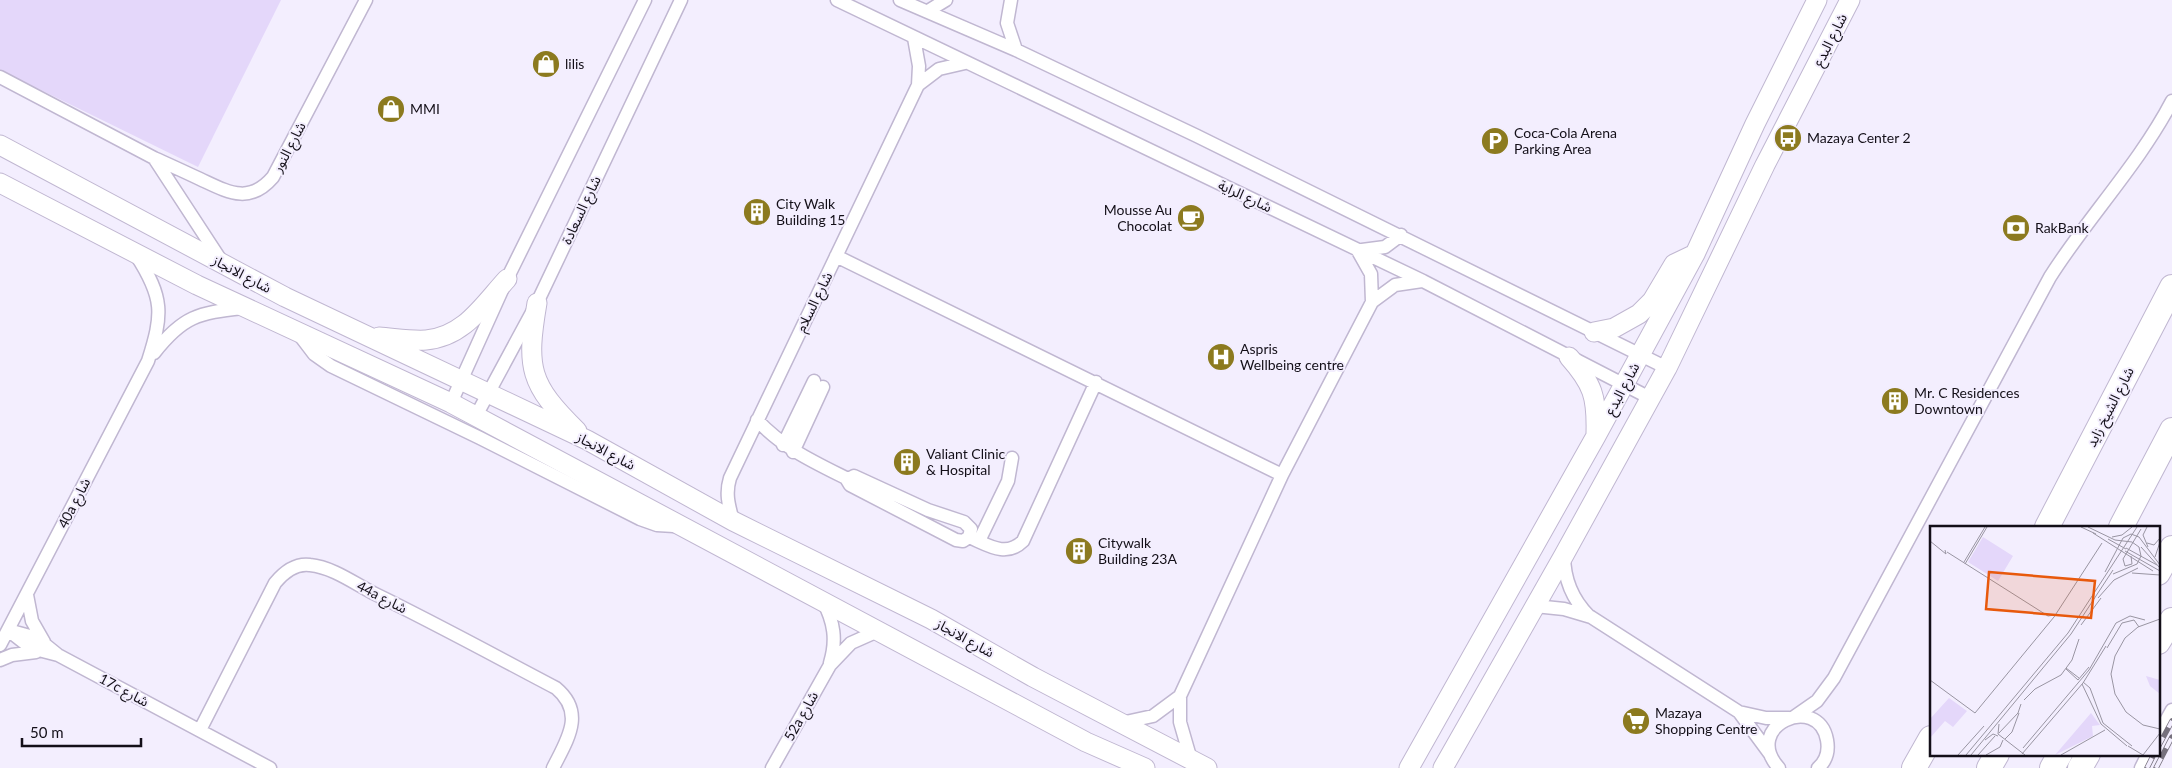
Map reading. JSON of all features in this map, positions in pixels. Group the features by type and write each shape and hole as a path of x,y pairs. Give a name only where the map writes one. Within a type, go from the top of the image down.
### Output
{"highway":[{"name":"شارع الشيخ زايد","path":"2048,526 2172,287"},
{"path":"2122,526 2172,430"},
{"path":"2160,569 2172,548"},
{"path":"2160,639 2172,620"},
{"path":"1914,768 1930,740"},
{"path":"1989,768 1996,756"},
{"path":"2052,768 2059,756"},
{"path":"2080,768 2087,756"}],"street":[{"name":"شارع النور","path":"0,77 154,158 231,193 254,192 262,188 273,177 366,0"},
{"path":"450,402 507,279 645,0"},
{"name":"شارع السعادة","path":"476,416 537,303 681,0"},
{"name":"شارع الراية","path":"837,0 1423,281 1569,358 1650,398"},
{"path":"900,0 1016,50 1400,235 1666,368"},
{"path":"928,11 946,0"},
{"path":"1011,0 1007,23 1016,50"},
{"name":"شارع البدع","path":"1409,768 1596,436 1695,254 1759,116 1817,0"},
{"name":"شارع البدع","path":"1443,768 1564,555 1666,368 1850,0"},
{"name":"شارع السلام","path":"734,521 726,488 918,85 920,66 914,38"},
{"name":"شارع السلام","path":"918,85 939,69 965,63"},
{"path":"1774,763 1769,740 1772,733 1782,721 1817,701 1834,678 2050,277 2084,226 2151,136 2172,101"},
{"name":"شارع الانجاز","path":"0,145 223,264 460,382 587,440 734,521 931,619 1199,764"},
{"path":"154,158 223,264"},
{"name":"شارع الانجاز","path":"0,183 245,308 295,329 450,402 1086,742 1145,768"},
{"path":"1357,249 1367,251 1385,247 1400,235"},
{"path":"1357,249 1363,256 1371,274 1372,302"},
{"name":"40a شارع","path":"0,644 148,361 158,329 159,306 153,283 135,253"},
{"path":"1594,332 1614,328 1639,314 1652,301 1674,264 1695,254"},
{"path":"836,256 1282,474"},
{"path":"368,336 424,340 448,335 476,316 507,279"},
{"path":"1199,764 1180,722 1180,696 1282,474 1372,302 1395,285 1423,281"},
{"path":"537,303 530,352 538,385 547,399 587,440"},
{"name":"40a شارع","path":"148,361 174,329 193,317 206,313 245,308"},
{"name":"شارع الانجاز","path":"295,329 314,354 331,366 480,438 640,519 656,525 684,527"},
{"path":"1569,358 1584,374 1594,395 1596,436"},
{"path":"757,420 788,448 848,479 850,485 956,540 974,539 1000,550 1013,549 1023,541 1096,382"},
{"path":"788,448 818,384"},
{"path":"974,539 1008,482 1012,458"},
{"path":"848,479 854,476 928,510 964,522 971,529 974,539"},
{"path":"1564,555 1566,575 1572,594 1591,617"},
{"name":"44a شارع","path":"200,730 275,583 284,572 296,566 309,564 322,568 395,604 556,688 569,702 573,721 570,732 553,768"},
{"name":"17c شارع","path":"27,595 32,621 42,648"},
{"name":"52a شارع","path":"772,768 830,665 834,652 834,632 829,613 823,602"},
{"path":"1535,606 1564,609 1591,617 1739,712 1766,718 1792,717 1810,719 1817,722 1826,735 1828,750 1826,758 1818,768"},
{"name":"17c شارع","path":"8,630 27,634 42,648 270,768"},
{"name":"52a شارع","path":"830,665 851,644 878,631"},
{"path":"0,660 42,648"},
{"path":"1121,723 1154,716 1180,696"},
{"path":"2160,731 2172,710"},
{"path":"1739,712 1774,763"},
{"path":"2141,768 2147,756"}],"shaded area":[{"path":"0,0 281,0 198,167 0,70"}],"railway":[{"path":"2160,743 2172,721"},
{"path":"2156,768 2172,737"},
{"path":"2147,768 2153,756"}],"place":[{"name":"lilis","path":"546,64"},
{"name":"MMI","path":"391,109"},
{"name":"Mazaya Center 2","path":"1788,138"},
{"name":"Coca-Cola Arena Parking Area","path":"1495,141"},
{"name":"City Walk Building 15","path":"757,212"},
{"name":"Mousse Au Chocolat","path":"1191,218"},
{"name":"RakBank","path":"2016,228"},
{"name":"Aspris Wellbeing centre","path":"1221,357"},
{"name":"Mr. C Residences Downtown","path":"1895,401"},
{"name":"Valiant Clinic & Hospital","path":"907,462"},
{"name":"Citywalk Building 23A","path":"1079,551"},
{"name":"Mazaya Shopping Centre","path":"1636,721"}]}
